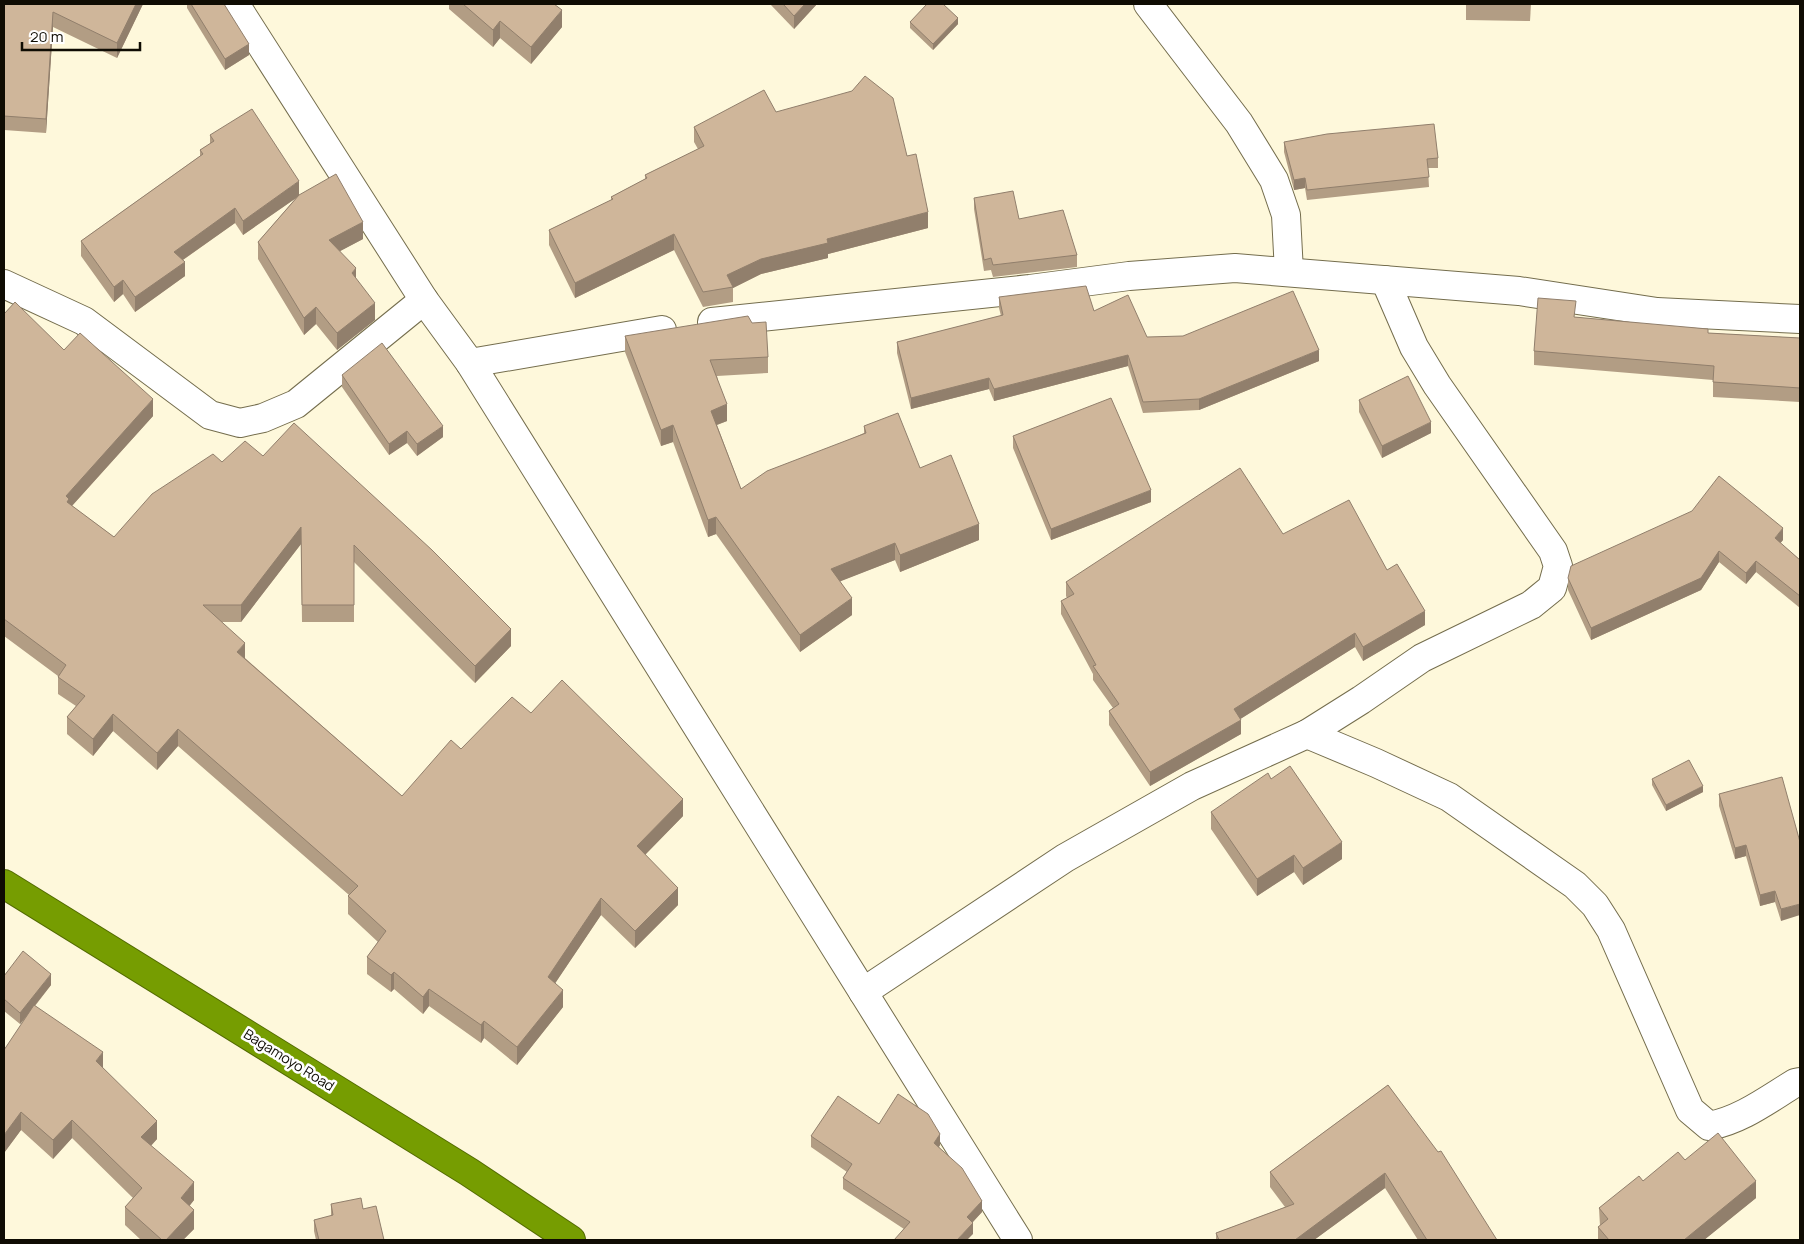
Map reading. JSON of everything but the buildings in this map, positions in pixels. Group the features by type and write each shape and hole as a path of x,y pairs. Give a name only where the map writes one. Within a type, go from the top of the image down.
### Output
{"highway":[{"name":"Bagamoyo Road","path":"4,884 469,1172 571,1240"}],"street":[{"path":"235,4 424,300 470,363 1018,1240"},
{"path":"1148,4 1239,123 1274,180 1286,215 1288,272"},
{"path":"470,363 732,318 1030,289 1129,276 1235,268 1519,291 1657,312 1800,319"},
{"path":"863,992 1065,858 1192,786 1307,734 1422,658 1531,605 1552,588 1558,566 1553,551 1436,385 1414,347 1385,280"},
{"path":"4,284 84,321 210,415 240,423 263,418 296,404 424,300"},
{"path":"1307,734 1449,797 1575,885 1594,905 1611,930 1690,1110 1709,1126 1724,1124 1748,1113 1795,1082 1800,1082"}]}
